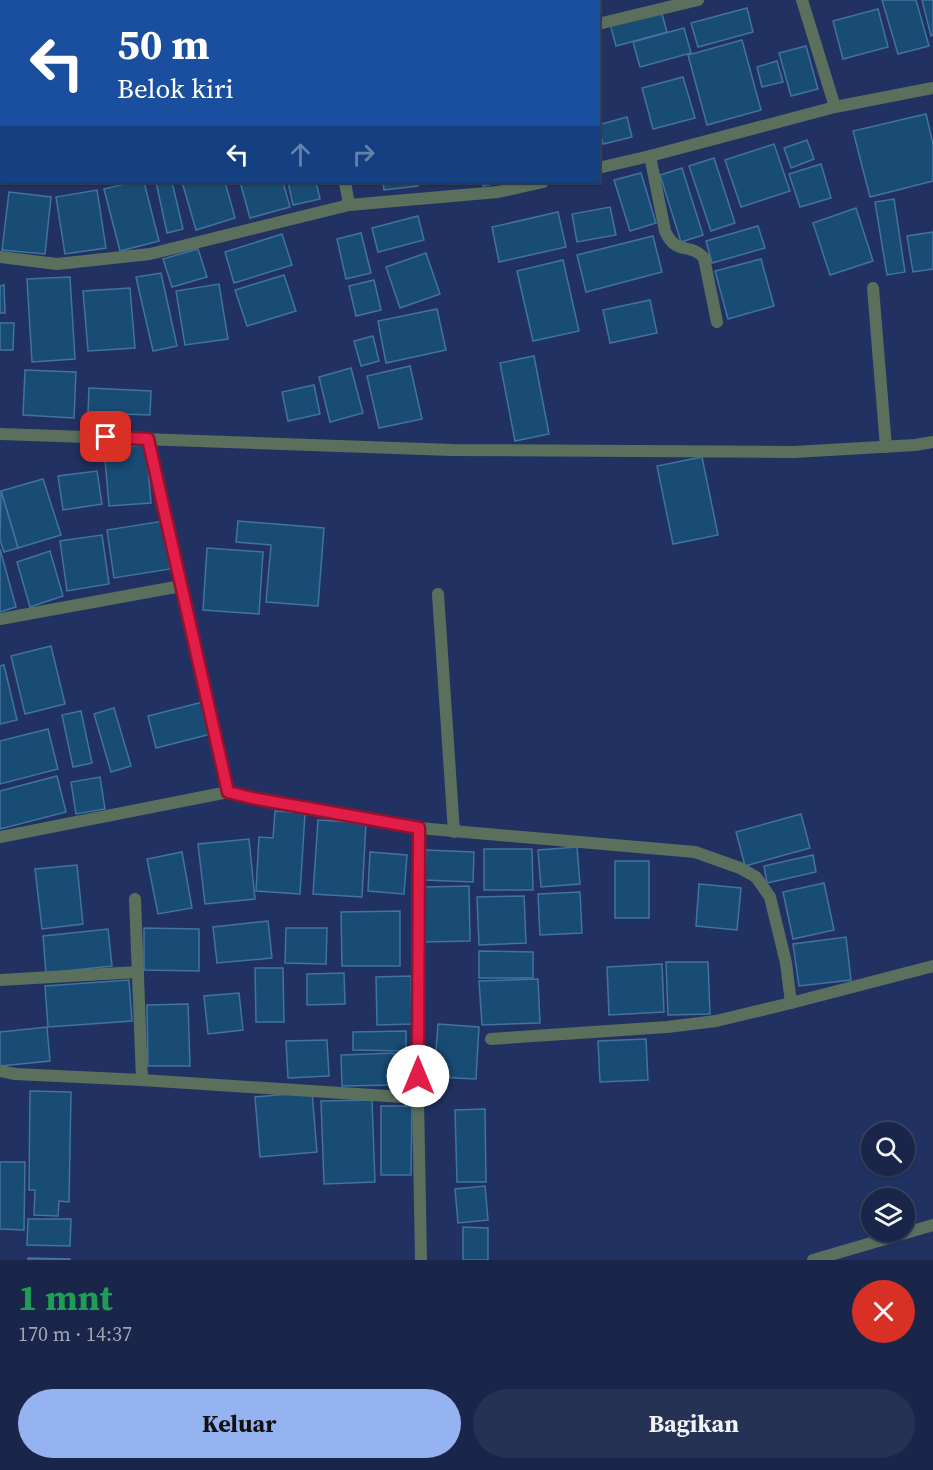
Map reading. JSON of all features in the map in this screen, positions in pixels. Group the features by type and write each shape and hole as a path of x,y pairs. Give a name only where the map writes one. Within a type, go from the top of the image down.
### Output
{"street":[{"path":"600,24 698,0"},
{"path":"802,0 835,107"},
{"path":"600,168 835,107 933,88"},
{"path":"650,156 664,231 674,245 699,252 704,258 717,322"},
{"path":"345,183 349,205"},
{"path":"0,257 57,264 150,254 349,205 498,192 538,183"},
{"path":"873,288 886,447"},
{"path":"0,434 452,450 794,452 933,442"},
{"path":"148,439 228,792"},
{"path":"0,619 181,586"},
{"path":"438,594 454,832"},
{"path":"0,837 228,792 419,828 695,852 740,868 756,877 770,897 786,963 791,1003"},
{"path":"419,828 418,1098 421,1260"},
{"path":"135,899 142,1080"},
{"path":"491,1040 667,1027 716,1021 933,966"},
{"path":"0,980 138,972"},
{"path":"0,1071 15,1074 418,1098"},
{"path":"813,1260 933,1225"}],"building":[{"path":"882,0 916,0 929,46 898,54"},
{"path":"922,0 933,0 933,35 931,36"},
{"path":"747,8 753,32 698,47 691,23"},
{"path":"878,9 888,47 843,59 833,21"},
{"path":"661,10 667,32 616,46 610,24"},
{"path":"684,28 691,53 640,67 633,42"},
{"path":"742,40 761,110 707,125 688,55"},
{"path":"806,46 818,89 791,96 779,53"},
{"path":"777,61 783,82 762,87 757,67"},
{"path":"683,77 695,118 653,129 642,88"},
{"path":"926,114 933,144 933,181 870,197 853,131"},
{"path":"627,117 632,137 603,144 600,124"},
{"path":"807,140 814,159 791,168 784,148"},
{"path":"774,144 790,191 741,207 725,160"},
{"path":"714,158 735,223 711,231 689,166"},
{"path":"821,164 831,198 800,207 789,174"},
{"path":"682,168 703,235 681,242 660,175"},
{"path":"641,173 656,223 630,231 614,180"},
{"path":"129,183 144,183 159,241 120,251 104,189"},
{"path":"156,183 172,183 183,229 167,233"},
{"path":"182,183 225,183 235,218 196,230"},
{"path":"240,183 283,183 290,207 250,218"},
{"path":"288,183 316,183 320,199 293,205"},
{"path":"383,183 417,183 418,186 384,190"},
{"path":"482,183 500,183 483,186"},
{"path":"97,190 106,248 65,254 56,197"},
{"path":"9,192 51,197 45,254 2,250"},
{"path":"894,199 905,272 887,275 875,202"},
{"path":"610,207 616,235 577,242 572,214"},
{"path":"856,208 873,261 830,275 813,223"},
{"path":"558,212 566,247 499,262 492,227"},
{"path":"418,216 424,240 378,252 372,228"},
{"path":"758,226 765,248 712,263 706,241"},
{"path":"933,232 933,269 913,272 907,236"},
{"path":"361,233 371,273 346,279 337,239"},
{"path":"282,234 292,265 234,283 225,252"},
{"path":"653,236 662,272 586,292 577,255"},
{"path":"198,249 207,277 172,287 163,259"},
{"path":"426,253 440,294 400,308 386,267"},
{"path":"761,259 774,306 728,319 715,271"},
{"path":"563,260 579,331 533,341 517,271"},
{"path":"161,273 177,346 153,351 136,277"},
{"path":"284,275 296,311 247,326 235,290"},
{"path":"70,277 75,359 32,362 27,279"},
{"path":"374,280 381,310 356,316 349,286"},
{"path":"219,284 228,339 185,345 176,291"},
{"path":"4,285 5,313 0,313 0,286"},
{"path":"130,288 135,348 88,351 83,291"},
{"path":"650,300 657,333 610,343 603,310"},
{"path":"437,309 446,350 386,363 378,321"},
{"path":"0,323 14,323 13,350 0,350"},
{"path":"373,336 379,361 361,366 354,341"},
{"path":"534,356 549,434 515,441 500,363"},
{"path":"410,366 422,419 379,428 367,376"},
{"path":"351,368 363,413 330,422 319,377"},
{"path":"25,370 76,372 74,418 23,415"},
{"path":"314,385 320,414 288,421 282,392"},
{"path":"89,388 151,391 150,415 88,413"},
{"path":"146,445 151,503 109,506 104,448"},
{"path":"702,457 718,535 673,544 657,466"},
{"path":"97,471 102,504 63,510 58,476"},
{"path":"43,479 61,535 18,548 1,491"},
{"path":"1,491 18,548 4,552 0,540"},
{"path":"163,521 170,569 114,578 107,530"},
{"path":"238,521 324,528 318,606 266,602 271,545 236,542"},
{"path":"102,535 109,584 67,591 60,541"},
{"path":"207,548 263,552 259,614 203,610"},
{"path":"0,549 16,607 0,612"},
{"path":"50,551 63,596 30,607 17,562"},
{"path":"51,646 65,704 25,714 11,656"},
{"path":"4,665 17,720 0,724 0,666"},
{"path":"203,702 211,734 156,748 148,716"},
{"path":"114,708 131,766 111,772 94,714"},
{"path":"81,711 92,763 73,767 62,715"},
{"path":"48,729 58,769 0,784 0,741"},
{"path":"57,776 66,812 0,829 0,791"},
{"path":"100,777 105,809 76,814 71,782"},
{"path":"275,811 305,813 300,894 256,891 259,837 273,838"},
{"path":"801,814 810,848 745,866 736,832"},
{"path":"318,820 366,823 362,897 313,894"},
{"path":"249,839 255,899 205,904 198,844"},
{"path":"577,847 580,884 541,887 538,850"},
{"path":"484,849 532,849 533,890 484,890"},
{"path":"426,850 474,852 473,882 425,880"},
{"path":"182,852 192,908 158,914 147,859"},
{"path":"370,852 407,855 404,894 368,891"},
{"path":"813,855 816,872 767,883 764,866"},
{"path":"615,861 649,861 649,918 615,918"},
{"path":"77,865 83,924 42,929 35,869"},
{"path":"824,883 834,930 793,939 783,892"},
{"path":"699,884 741,888 737,930 696,926"},
{"path":"469,886 470,941 425,942 424,887"},
{"path":"580,892 582,933 540,935 538,894"},
{"path":"524,896 526,943 479,945 477,897"},
{"path":"400,911 400,966 342,966 341,912"},
{"path":"268,921 272,958 217,963 213,927"},
{"path":"144,928 199,929 199,971 144,970"},
{"path":"286,928 327,928 326,964 285,963"},
{"path":"108,929 112,966 46,973 43,936"},
{"path":"846,937 851,980 799,986 793,944"},
{"path":"479,951 533,952 533,978 479,978"},
{"path":"666,962 708,962 710,1014 668,1015"},
{"path":"662,964 664,1012 609,1015 607,967"},
{"path":"255,968 283,968 284,1022 256,1022"},
{"path":"344,973 345,1004 307,1005 307,974"},
{"path":"411,976 412,1024 377,1025 376,977"},
{"path":"538,979 540,1023 482,1025 479,981"},
{"path":"129,980 132,1021 48,1027 45,986"},
{"path":"239,993 243,1030 208,1034 204,996"},
{"path":"188,1004 190,1066 148,1066 147,1005"},
{"path":"438,1024 479,1027 476,1079 434,1077"},
{"path":"47,1027 50,1061 0,1066 0,1032"},
{"path":"406,1031 406,1051 353,1050 353,1032"},
{"path":"646,1039 648,1080 600,1082 598,1041"},
{"path":"327,1040 329,1076 288,1078 286,1041"},
{"path":"394,1053 395,1085 342,1086 341,1055"},
{"path":"30,1091 71,1092 69,1202 59,1201 58,1216 34,1215 35,1190 29,1190"},
{"path":"312,1092 317,1152 260,1157 255,1097"},
{"path":"372,1100 375,1182 324,1184 321,1101"},
{"path":"381,1106 412,1106 411,1175 381,1175"},
{"path":"485,1109 486,1182 457,1182 455,1110"},
{"path":"0,1162 25,1162 24,1230 0,1229"},
{"path":"485,1186 488,1220 458,1223 455,1189"},
{"path":"28,1219 71,1219 70,1246 27,1245"},
{"path":"463,1227 488,1228 488,1260 463,1260"},
{"path":"28,1258 70,1259 70,1260 28,1260"}],"route":[{"path":"106,437 148,439 228,792 419,828 418,1076"}]}
